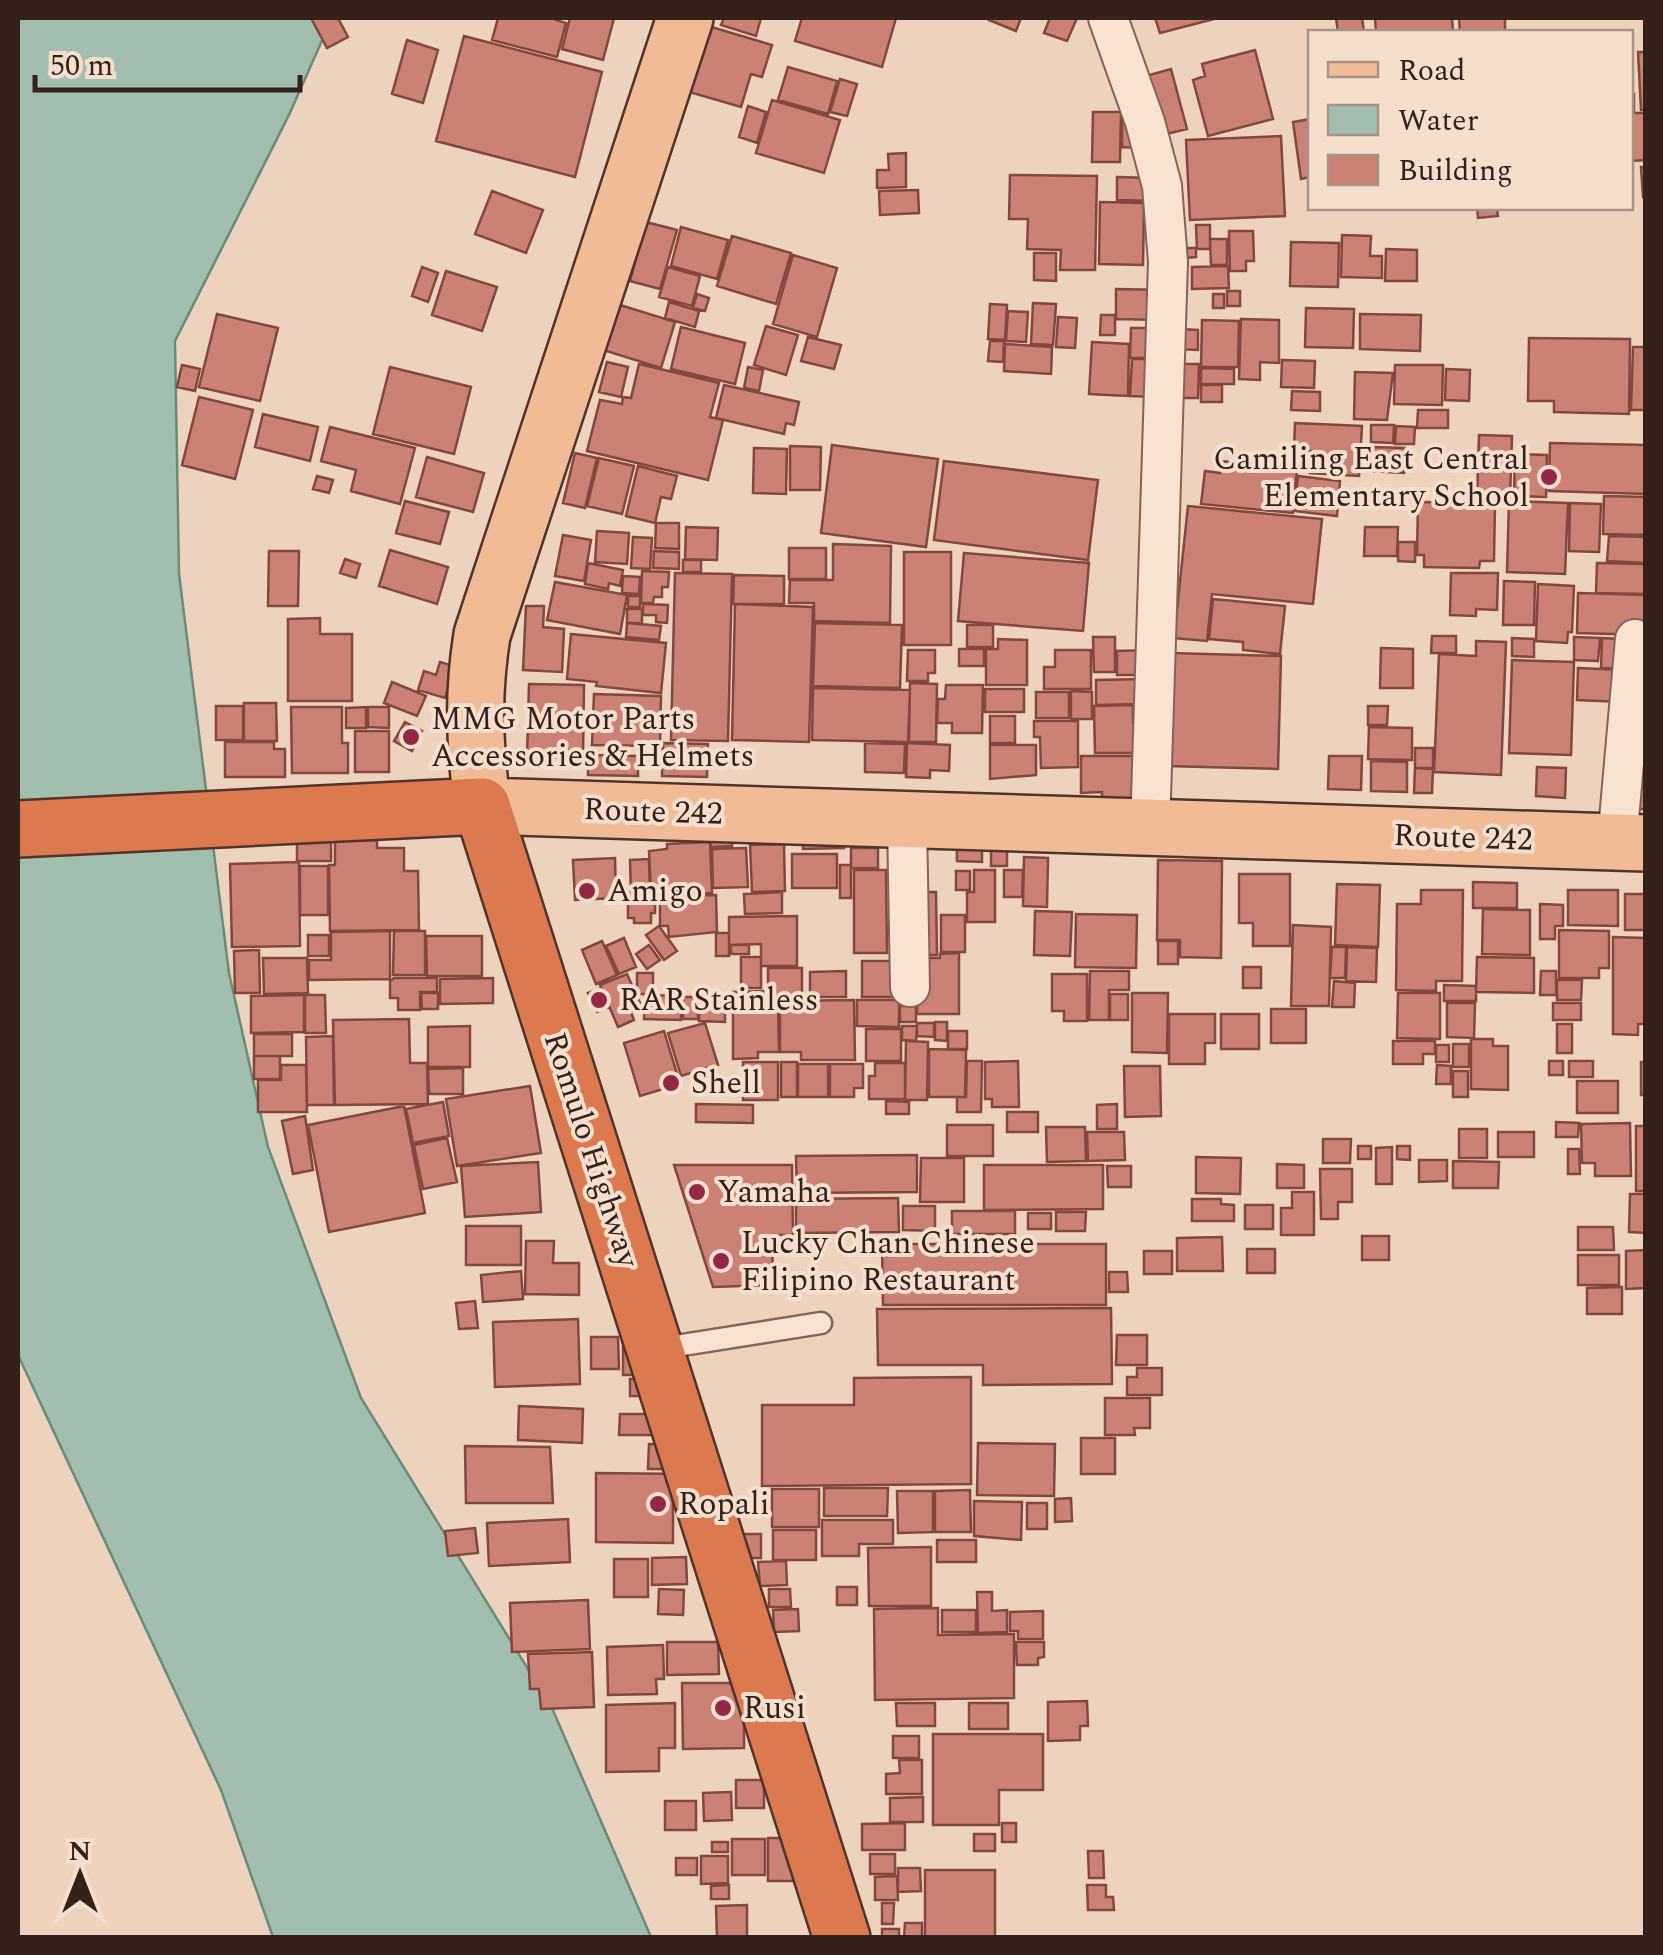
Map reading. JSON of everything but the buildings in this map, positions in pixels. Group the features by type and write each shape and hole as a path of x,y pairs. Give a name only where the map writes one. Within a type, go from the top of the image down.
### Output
{"highway":[{"path":"18,828 482,806"},
{"name":"Romulo Highway","path":"482,806 842,1938"}],"main road":[{"path":"482,806 473,732 482,634 685,18"},
{"name":"Route 242","path":"482,806 1631,843"}],"street":[{"path":"1108,18 1130,73 1162,186 1168,262 1150,830"},
{"path":"1631,843 1635,639"},
{"path":"907,821 910,987"}],"lane":[{"path":"655,1350 821,1323"}],"water":[{"path":"18,18 332,18 289,115 175,341 179,574 229,973 268,1147 361,1398 552,1708 651,1937 273,1937 221,1790 18,1355"}],"place":[{"name":"Camiling East Central Elementary School","path":"1549,477"},
{"name":"MMG Motor Parts Accessories & Helmets","path":"411,737"},
{"name":"Amigo","path":"587,891"},
{"name":"RAR Stainless","path":"599,1000"},
{"name":"Shell","path":"671,1083"},
{"name":"Yamaha","path":"697,1192"},
{"name":"Lucky Chan Chinese Filipino Restaurant","path":"721,1261"},
{"name":"Ropali","path":"658,1504"},
{"name":"Rusi","path":"723,1708"}]}
